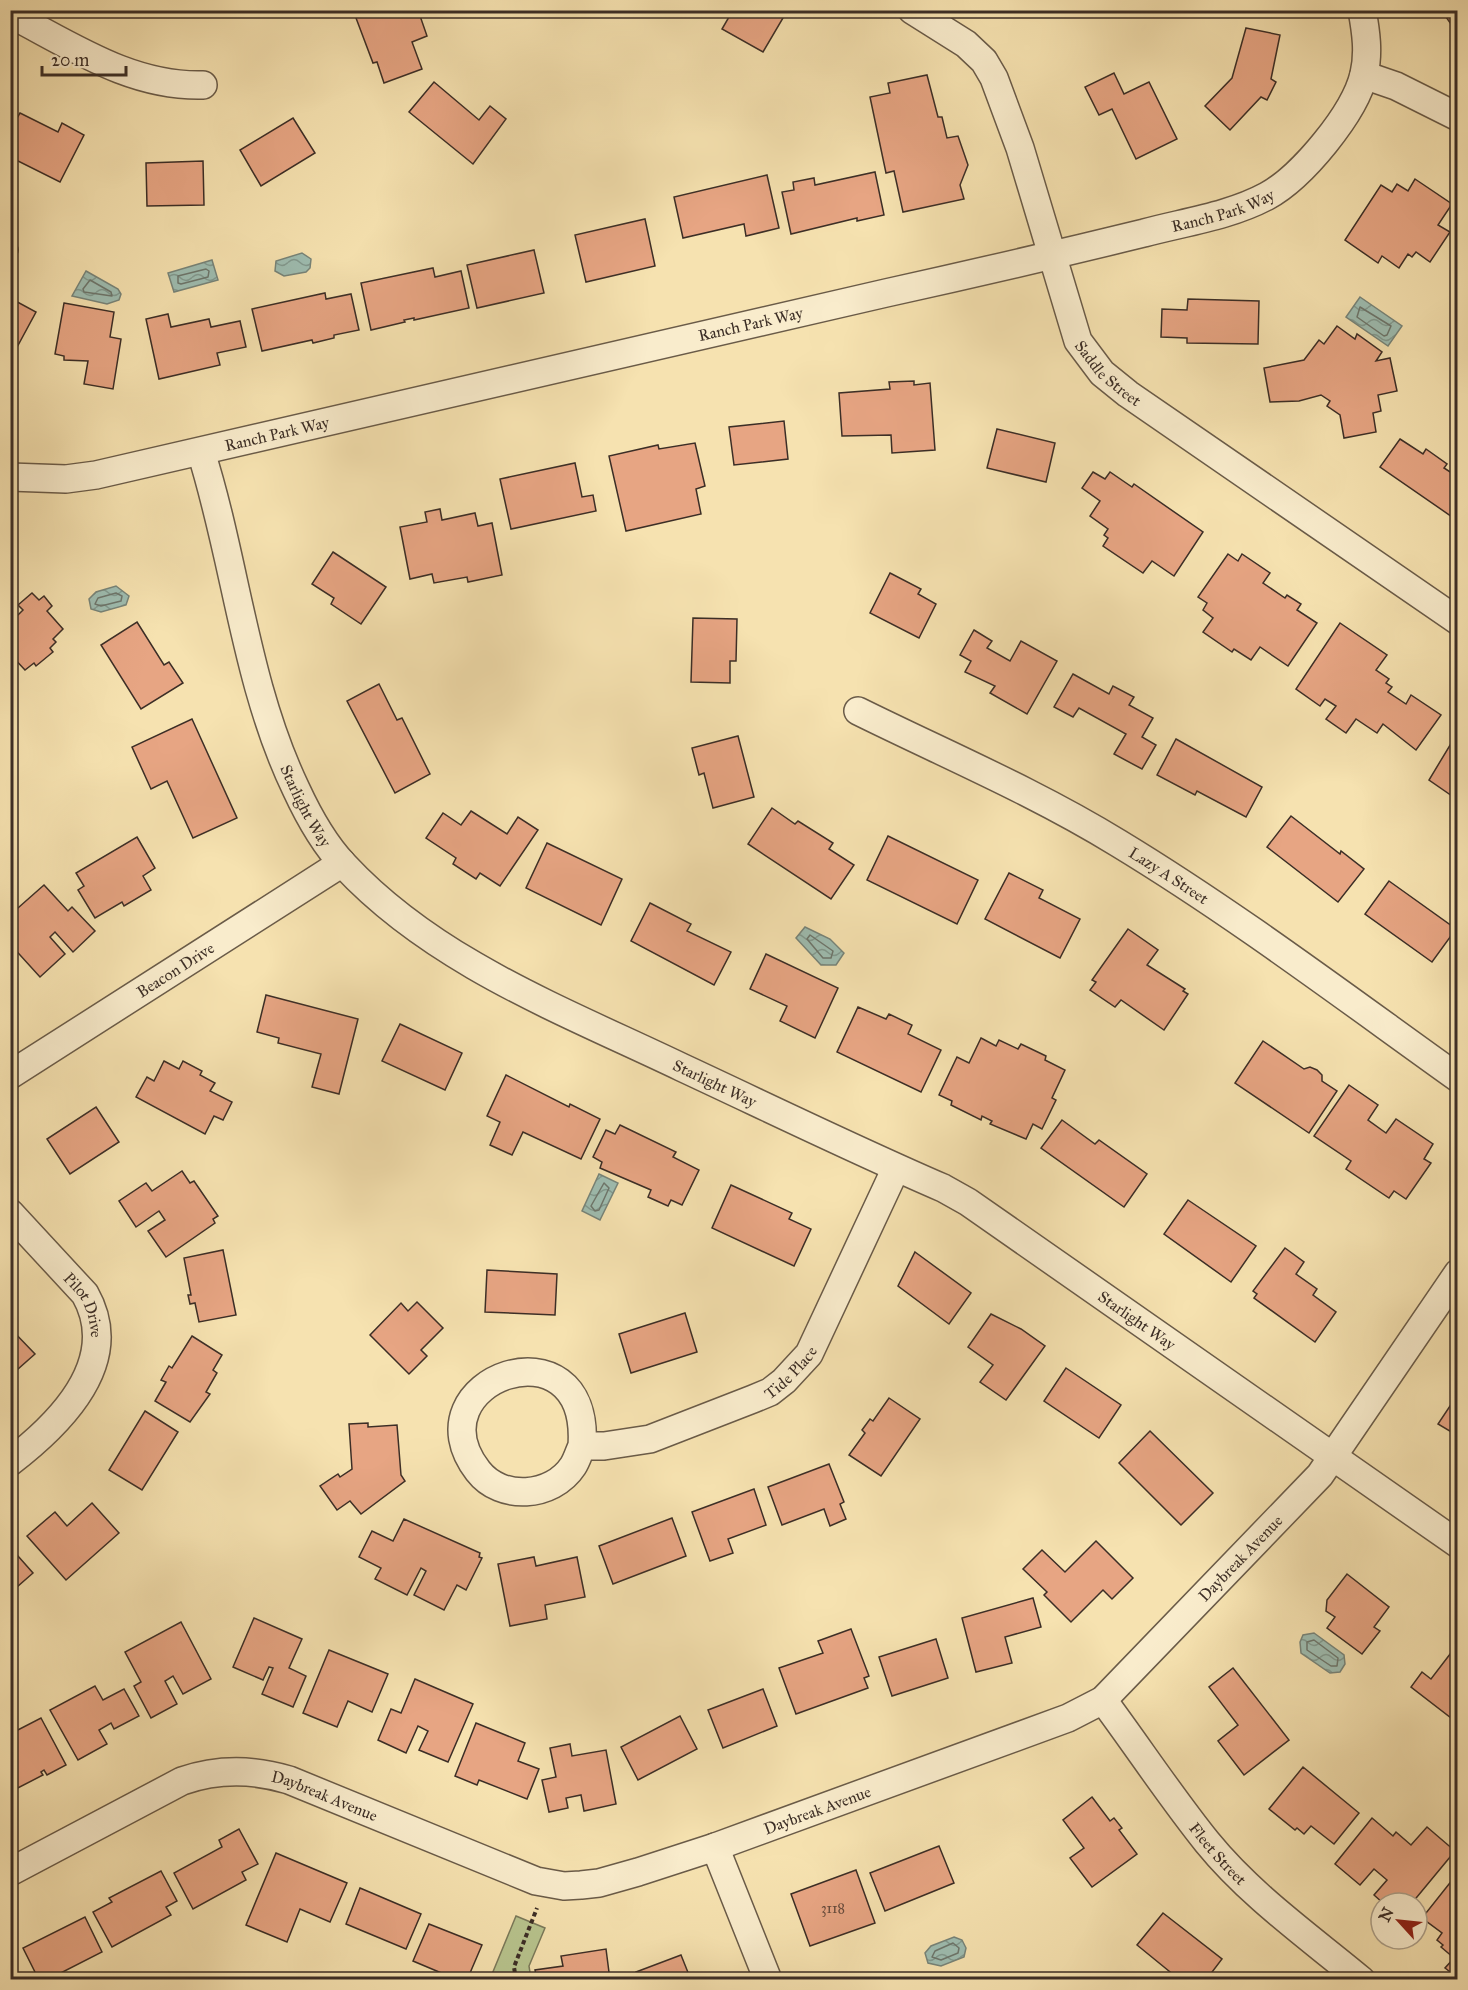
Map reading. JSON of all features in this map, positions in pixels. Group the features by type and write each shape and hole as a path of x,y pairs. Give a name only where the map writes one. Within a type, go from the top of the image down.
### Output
{"street":[{"name":"Saddle Street","path":"912,10 966,44 989,70 1012,124 1078,341 1088,357 1114,384 1458,621"},
{"name":"Ranch Park Way","path":"10,477 56,479 86,476 201,452 514,376 1052,256 1234,210 1268,195 1286,183 1315,154 1347,110 1364,75 1367,49 1362,10"},
{"path":"10,14 120,71 175,86 203,86"},
{"path":"1364,75 1396,86 1458,117"},
{"name":"Starlight Way","path":"201,452 215,495 265,710 296,789 318,830 342,863 388,906 455,955 532,997 943,1188 997,1220 1458,1544"},
{"name":"Lazy A Street","path":"858,711 1045,802 1118,843 1266,941 1458,1078"},
{"name":"Beacon Drive","path":"10,1075 342,863"},
{"name":"Tide Place","path":"582,1446 604,1446 650,1439 753,1399 784,1381 800,1366 818,1336 896,1168"},
{"name":"Pilot Drive","path":"10,1213 85,1294 94,1310 99,1337 89,1371 70,1404 45,1433 10,1462"},
{"name":"Daybreak Avenue","path":"10,1872 160,1791 200,1775 218,1772 257,1773 289,1780 518,1875 564,1886 598,1883 715,1847 1068,1718 1104,1700 1298,1500 1334,1456 1458,1273"},
{"path":"513,1371 535,1372 565,1387 578,1404 584,1424 582,1446 572,1468 557,1482 538,1491 508,1490 482,1477 469,1460 463,1440 464,1418 477,1392 494,1378 513,1371"},
{"name":"Fleet Street","path":"1104,1700 1207,1842 1228,1865 1281,1914 1361,1980"},
{"path":"715,1847 768,1980"}],"path":[{"path":"516,1980 514,1967 537,1908"}],"green space":[{"path":"516,1916 545,1928 529,1966 531,1979 490,1979"}],"water":[{"path":"302,253 311,259 310,268 306,272 284,276 275,271 276,261"},
{"path":"212,260 218,280 174,292 168,273"},
{"path":"86,271 118,289 121,294 119,300 107,304 72,296"},
{"path":"1360,297 1402,326 1388,346 1346,317"},
{"path":"116,586 129,596 126,605 101,612 91,609 89,599 96,592"},
{"path":"805,927 830,939 844,953 836,965 821,965 796,938"},
{"path":"599,1174 618,1183 600,1220 582,1211"},
{"path":"1314,1633 1344,1655 1345,1664 1340,1672 1330,1673 1301,1653 1300,1642 1303,1635"},
{"path":"954,1937 962,1940 966,1948 964,1957 941,1966 928,1963 925,1953 931,1946"}],"building":[{"path":"353,10 418,10 427,36 412,42 422,69 384,83 377,62 373,63"},
{"path":"733,10 771,10 783,18 763,52 722,29"},
{"path":"1441,10 1458,10 1458,34"},
{"path":"1246,28 1280,35 1271,79 1276,82 1267,100 1261,97 1230,130 1205,106 1232,78"},
{"path":"1114,73 1124,94 1149,82 1177,139 1136,159 1112,109 1099,115 1085,87"},
{"path":"927,75 938,117 942,117 947,138 958,136 968,165 960,185 964,199 903,212 894,171 886,173 870,97 890,93 888,83"},
{"path":"434,82 479,120 490,106 506,119 473,164 409,112"},
{"path":"20,113 58,132 62,123 84,135 60,182 10,157 10,131"},
{"path":"293,118 315,153 261,186 240,150"},
{"path":"203,161 204,205 147,206 146,163"},
{"path":"875,172 884,215 857,221 857,218 791,234 782,192 794,190 793,182 814,178 815,185"},
{"path":"767,175 779,228 746,236 744,224 683,238 674,197"},
{"path":"1415,179 1452,204 1438,225 1450,232 1430,262 1416,252 1412,257 1408,254 1399,268 1382,256 1378,263 1345,240 1381,185 1392,192 1397,184 1408,191"},
{"path":"645,219 655,266 586,282 575,235"},
{"path":"534,250 544,293 477,308 467,265"},
{"path":"433,268 435,277 461,271 469,308 414,320 414,318 404,320 405,322 371,330 361,283"},
{"path":"325,293 326,299 351,294 359,330 334,335 334,338 313,343 312,340 262,351 252,309"},
{"path":"10,298 36,312 16,349 10,346"},
{"path":"1188,299 1259,301 1258,344 1187,343 1187,338 1161,337 1162,309 1187,310"},
{"path":"64,303 114,312 110,337 121,339 113,389 84,384 88,361 64,360 64,356 55,354"},
{"path":"168,314 171,327 209,319 211,327 240,321 246,347 217,353 220,365 159,379 146,319"},
{"path":"1337,326 1355,339 1357,334 1382,352 1376,361 1390,358 1397,391 1378,395 1381,411 1373,413 1376,432 1344,438 1340,415 1327,406 1330,401 1321,395 1299,401 1270,402 1264,368 1304,360 1319,340 1324,344"},
{"path":"914,381 914,385 930,383 935,450 892,453 891,435 842,436 839,393 890,389 889,382"},
{"path":"784,421 788,459 734,465 729,427"},
{"path":"997,429 1055,443 1046,482 987,468"},
{"path":"1400,439 1423,454 1426,449 1447,464 1444,468 1458,477 1458,521 1380,467"},
{"path":"695,443 705,486 696,489 701,514 626,531 609,456 658,445 659,449"},
{"path":"575,463 582,497 593,495 596,511 511,529 500,479"},
{"path":"1093,472 1105,479 1110,472 1132,487 1134,484 1203,532 1174,576 1152,561 1143,573 1103,546 1108,538 1104,535 1108,529 1090,516 1100,501 1082,488"},
{"path":"440,509 442,520 475,513 478,526 492,523 502,575 468,582 467,577 434,583 432,574 410,579 400,527 427,522 425,512"},
{"path":"333,552 386,587 361,624 331,604 334,598 312,584"},
{"path":"1228,554 1238,561 1242,554 1270,573 1263,583 1285,598 1287,595 1301,604 1297,610 1317,623 1288,666 1260,647 1251,660 1234,649 1232,652 1203,632 1213,618 1203,610 1207,603 1198,597"},
{"path":"890,573 921,589 918,594 936,604 919,638 870,613"},
{"path":"32,593 39,600 44,596 52,606 47,611 63,629 53,639 56,642 50,648 53,652 36,666 34,663 25,670 10,654 10,610 16,617 23,610 18,605"},
{"path":"693,618 737,619 736,661 730,661 730,683 691,682"},
{"path":"137,622 164,665 169,662 183,683 141,709 101,645"},
{"path":"1340,623 1387,655 1376,670 1389,679 1386,683 1392,687 1388,692 1406,704 1411,695 1441,715 1416,750 1383,724 1377,733 1356,719 1346,733 1326,719 1336,706 1325,699 1320,706 1296,689"},
{"path":"974,630 992,641 987,648 1010,661 1021,641 1057,661 1027,714 990,693 995,686 965,672 971,661 960,655"},
{"path":"1073,674 1109,694 1113,686 1134,697 1129,705 1153,718 1142,737 1156,745 1142,769 1114,754 1126,734 1079,708 1073,717 1054,707"},
{"path":"379,684 397,720 402,718 430,774 395,793 347,701"},
{"path":"192,719 237,818 193,838 167,781 151,789 132,747"},
{"path":"1458,732 1458,794 1455,798 1429,780"},
{"path":"738,736 754,797 713,808 704,773 699,775 692,748"},
{"path":"1176,739 1262,787 1246,817 1197,791 1195,795 1157,775"},
{"path":"772,808 795,824 798,821 833,843 829,849 854,865 831,899 748,844"},
{"path":"471,811 507,834 518,817 538,830 500,886 480,873 476,879 453,864 456,858 426,838 443,813 461,825"},
{"path":"1291,816 1340,854 1341,851 1364,869 1338,902 1267,847"},
{"path":"888,836 978,880 957,924 867,880"},
{"path":"137,837 155,868 143,876 151,890 124,906 122,902 95,918 78,890 84,886 76,873"},
{"path":"547,843 622,879 601,925 526,888"},
{"path":"1009,873 1043,890 1039,898 1080,919 1060,958 985,919"},
{"path":"1389,881 1456,929 1432,962 1365,914"},
{"path":"44,885 68,911 72,907 95,931 73,952 55,932 50,937 65,954 40,977 10,944 10,915"},
{"path":"650,903 691,924 687,931 731,952 714,985 631,941"},
{"path":"1128,929 1158,950 1147,965 1185,989 1183,991 1188,994 1164,1030 1121,1000 1115,1007 1090,990 1096,982 1092,980"},
{"path":"766,954 838,988 815,1038 780,1021 787,1006 750,989"},
{"path":"266,995 358,1019 339,1094 312,1087 321,1054 278,1043 279,1038 257,1032"},
{"path":"858,1007 886,1019 889,1014 912,1025 908,1034 941,1050 921,1092 837,1052"},
{"path":"400,1024 462,1053 445,1090 382,1061"},
{"path":"981,1038 996,1046 999,1040 1018,1049 1021,1044 1046,1056 1045,1060 1065,1070 1052,1098 1056,1100 1042,1129 1033,1124 1026,1139 990,1124 992,1121 982,1116 981,1120 951,1105 952,1101 939,1095 957,1057 969,1063"},
{"path":"1263,1041 1304,1069 1310,1067 1317,1070 1322,1075 1322,1081 1337,1091 1309,1133 1235,1083"},
{"path":"164,1061 179,1069 183,1061 202,1071 200,1075 215,1083 210,1091 232,1102 223,1120 214,1116 205,1134 136,1097 147,1077 154,1081"},
{"path":"506,1075 569,1107 570,1104 600,1119 581,1159 523,1132 512,1155 490,1145 500,1122 487,1116"},
{"path":"1349,1085 1378,1105 1368,1120 1386,1133 1396,1119 1433,1144 1424,1159 1431,1163 1406,1199 1394,1191 1389,1198 1346,1169 1351,1161 1314,1136"},
{"path":"96,1107 119,1142 70,1174 47,1139"},
{"path":"1062,1120 1095,1144 1099,1140 1147,1174 1124,1207 1041,1148"},
{"path":"620,1125 676,1152 673,1157 699,1170 682,1205 671,1200 668,1206 648,1197 651,1190 600,1168 602,1162 593,1157 606,1130 615,1134"},
{"path":"182,1171 190,1183 194,1181 218,1216 213,1219 215,1223 166,1257 148,1231 165,1220 159,1211 136,1227 119,1201 146,1183 152,1191"},
{"path":"731,1185 792,1213 789,1219 811,1229 794,1266 712,1228"},
{"path":"1188,1200 1256,1246 1231,1282 1164,1234"},
{"path":"1285,1248 1304,1262 1296,1274 1317,1289 1313,1295 1336,1312 1315,1342 1254,1298 1257,1294 1253,1291"},
{"path":"223,1250 236,1315 199,1322 195,1303 190,1304 188,1295 191,1295 184,1258"},
{"path":"915,1252 971,1293 949,1324 898,1286"},
{"path":"487,1270 557,1274 555,1315 485,1312"},
{"path":"417,1302 443,1328 421,1350 427,1356 409,1374 370,1335 401,1303 408,1311"},
{"path":"685,1313 697,1352 631,1373 619,1334"},
{"path":"991,1314 1021,1329 1045,1346 1006,1400 980,1382 993,1365 968,1347"},
{"path":"10,1328 35,1354 10,1376"},
{"path":"192,1336 222,1355 213,1370 217,1373 206,1392 210,1394 190,1422 155,1401 166,1382 161,1380 169,1366 172,1368"},
{"path":"1066,1368 1121,1405 1099,1438 1044,1401"},
{"path":"1458,1394 1458,1436 1438,1424"},
{"path":"889,1398 920,1419 881,1476 849,1455 865,1433 862,1430 870,1419 873,1421"},
{"path":"145,1411 178,1432 142,1490 109,1470"},
{"path":"368,1423 368,1427 397,1425 401,1475 405,1481 361,1514 350,1501 337,1510 320,1486 338,1474 340,1477 352,1469 349,1424"},
{"path":"1150,1431 1213,1493 1181,1525 1119,1463"},
{"path":"829,1464 844,1502 840,1504 846,1519 830,1526 824,1509 782,1525 768,1487"},
{"path":"754,1489 766,1525 728,1539 733,1553 710,1561 692,1512"},
{"path":"92,1503 119,1533 66,1580 27,1536 55,1512 67,1526"},
{"path":"672,1518 686,1556 613,1584 599,1546"},
{"path":"404,1519 480,1553 479,1557 482,1558 466,1590 457,1585 444,1610 414,1595 426,1571 421,1568 407,1595 375,1579 381,1568 359,1557 372,1531 393,1541"},
{"path":"1096,1541 1133,1578 1112,1599 1103,1590 1071,1622 1044,1595 1047,1592 1023,1569 1042,1550 1065,1572"},
{"path":"10,1547 33,1573 10,1593"},
{"path":"534,1557 536,1566 577,1557 585,1597 545,1605 547,1619 510,1626 498,1564"},
{"path":"1347,1574 1389,1607 1374,1627 1380,1631 1362,1654 1327,1628 1335,1617 1326,1611 1327,1600"},
{"path":"1033,1598 1041,1627 1005,1637 1012,1663 976,1672 962,1618"},
{"path":"254,1618 302,1639 289,1668 306,1676 293,1707 262,1694 273,1668 269,1667 263,1680 233,1667"},
{"path":"181,1622 211,1679 183,1694 173,1676 165,1681 177,1704 151,1718 134,1686 141,1682 125,1652"},
{"path":"851,1629 869,1676 864,1678 868,1688 796,1714 779,1668 823,1653 818,1641"},
{"path":"936,1639 948,1678 892,1696 879,1657"},
{"path":"1457,1645 1458,1718 1455,1721 1411,1687 1422,1672 1431,1679"},
{"path":"329,1650 388,1674 372,1712 348,1701 337,1727 303,1713"},
{"path":"1233,1668 1289,1740 1244,1775 1218,1741 1238,1725 1209,1687"},
{"path":"415,1679 473,1704 448,1762 419,1750 428,1731 418,1726 406,1753 378,1740 391,1709 401,1713"},
{"path":"95,1686 103,1700 124,1689 139,1716 114,1729 111,1723 99,1730 107,1744 78,1760 50,1710"},
{"path":"763,1689 777,1726 723,1748 708,1710"},
{"path":"680,1716 697,1749 638,1780 621,1747"},
{"path":"41,1718 66,1765 47,1775 44,1770 41,1772 43,1775 10,1792 10,1734"},
{"path":"476,1723 525,1743 518,1761 539,1769 527,1799 479,1780 477,1785 455,1776"},
{"path":"570,1744 572,1756 606,1750 616,1804 584,1811 581,1795 566,1798 568,1808 549,1812 542,1780 556,1777 550,1748"},
{"path":"1303,1767 1359,1813 1334,1844 1311,1826 1304,1834 1297,1828 1295,1830 1269,1809"},
{"path":"1092,1797 1110,1821 1114,1818 1122,1828 1119,1830 1137,1854 1092,1887 1070,1858 1084,1848 1063,1820"},
{"path":"1372,1818 1393,1836 1396,1832 1411,1845 1427,1827 1455,1851 1422,1891 1377,1891 1387,1880 1374,1869 1360,1885 1335,1864"},
{"path":"239,1829 258,1864 242,1872 246,1880 193,1909 174,1873 222,1847 219,1840"},
{"path":"939,1846 954,1883 885,1911 870,1873"},
{"path":"276,1853 347,1883 330,1922 300,1909 287,1942 246,1925"},
{"path":"856,1870 875,1923 810,1946 791,1894"},
{"path":"161,1871 177,1901 166,1907 171,1915 112,1947 93,1912 112,1902 109,1898"},
{"path":"1453,1879 1458,1882 1458,1978 1445,1968 1454,1958 1441,1947 1443,1945 1437,1940 1442,1933 1429,1923 1429,1909"},
{"path":"360,1888 421,1914 406,1949 346,1924"},
{"path":"1163,1913 1222,1959 1206,1980 1180,1980 1137,1945"},
{"path":"85,1917 102,1952 47,1980 39,1980 23,1948"},
{"path":"429,1924 482,1945 467,1980 458,1980 413,1961"},
{"path":"606,1949 610,1980 537,1980 535,1970 563,1966 561,1956"},
{"path":"681,1955 691,1980 639,1980 636,1972"}]}
